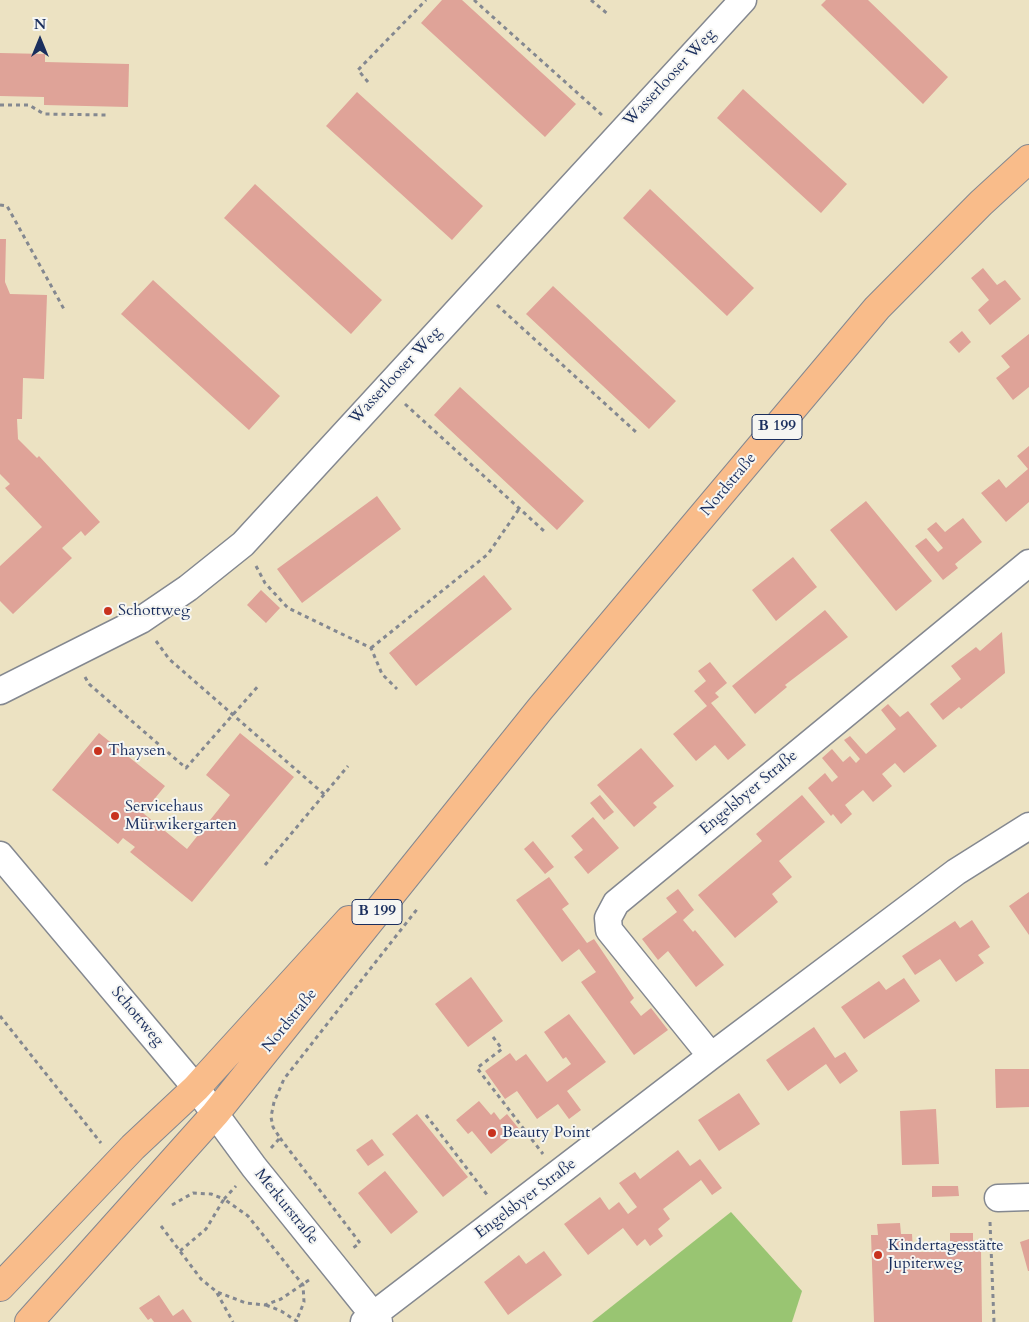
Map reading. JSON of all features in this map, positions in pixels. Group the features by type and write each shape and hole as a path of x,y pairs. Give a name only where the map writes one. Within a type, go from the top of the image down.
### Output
{"main road":[{"name":"Nordstraße","path":"29,1322 215,1114 540,710 877,308 981,202 1029,159"},
{"name":"Nordstraße","path":"0,1287 133,1147 196,1088 540,710"}],"street":[{"name":"Wasserlooser Weg","path":"0,691 141,620 188,588 243,544 743,0"},
{"name":"Engelsbyer Straße","path":"711,1056 609,930 608,918 616,904 1029,563"},
{"name":"Engelsbyer Straße","path":"372,1320 711,1056 956,872 1029,826"},
{"name":"Schottweg","path":"0,854 196,1088"},
{"name":"Merkurstraße","path":"196,1088 254,1167 372,1320"},
{"path":"998,1198 1029,1197"}],"path":[{"path":"368,82 358,70 426,0"},
{"path":"474,0 620,132"},
{"path":"591,0 609,14"},
{"path":"0,105 28,105 44,114 107,115"},
{"path":"0,205 7,206 65,311"},
{"path":"478,287 636,432"},
{"path":"386,387 544,531"},
{"path":"371,648 488,554 520,509"},
{"path":"243,544 266,583 288,608 371,648 382,674 397,688"},
{"path":"141,620 169,659 325,795"},
{"path":"72,655 89,684 186,768 259,685"},
{"path":"266,865 348,766"},
{"path":"0,1016 101,1143"},
{"path":"493,1037 502,1049 478,1068 558,1174"},
{"path":"426,1115 504,1216"},
{"path":"280,1138 360,1243"},
{"path":"994,1322 989,1208 998,1198"},
{"path":"161,1226 201,1279 217,1292 246,1302 265,1305 297,1322 304,1302 303,1285 248,1216 224,1199 206,1229 180,1251"},
{"path":"265,1305 281,1299 303,1285"},
{"path":"217,1292 233,1322"}],"green space":[{"path":"731,1212 802,1291 792,1322 592,1322"}],"building":[{"path":"442,0 462,0 576,104 545,137 421,23"},
{"path":"826,0 868,0 948,77 923,104 821,5"},
{"path":"0,53 45,54 45,62 129,64 128,107 44,105 44,97 0,96"},
{"path":"743,89 847,184 821,213 717,118"},
{"path":"357,92 483,206 452,240 326,126"},
{"path":"255,184 382,300 351,334 224,218"},
{"path":"650,189 754,288 727,316 623,218"},
{"path":"0,239 6,239 5,282 10,294 47,295 44,379 23,378 22,419 17,419 18,439 37,458 39,456 100,522 85,536 81,531 62,548 72,558 13,614 0,601 0,566 42,527 5,488 10,484 0,474"},
{"path":"983,268 997,285 1005,280 1021,299 990,325 978,310 989,300 971,278"},
{"path":"153,280 280,396 249,430 121,314"},
{"path":"553,286 676,401 649,429 526,314"},
{"path":"962,331 971,342 959,353 949,342"},
{"path":"1029,334 1029,387 1013,400 996,378 1010,367 1001,356"},
{"path":"460,387 584,501 557,530 434,415"},
{"path":"1029,446 1029,502 1006,522 981,493 999,479 1006,488 1028,469 1017,456"},
{"path":"377,496 401,529 302,603 277,569"},
{"path":"866,501 932,581 896,611 830,530"},
{"path":"963,518 982,542 955,564 958,568 943,580 915,546 926,538 938,552 943,548 927,529 936,522 945,532"},
{"path":"793,557 817,587 776,621 752,590"},
{"path":"484,575 512,609 416,686 389,653"},
{"path":"261,590 280,608 266,623 247,605"},
{"path":"825,610 848,637 785,685 787,687 755,714 732,686"},
{"path":"1002,632 1005,673 961,709 959,707 943,720 930,704 961,679 951,666 976,647 980,651"},
{"path":"710,662 727,683 715,693 719,697 711,703 746,745 728,760 715,745 696,761 673,734 707,706 694,691 706,681 698,671"},
{"path":"888,704 900,717 908,711 937,746 904,773 895,763 882,774 892,786 873,802 863,790 845,805 852,814 841,824 833,814 831,816 808,788 825,773 832,782 838,777 822,758 832,749 843,762 850,756 856,763 860,759 844,740 850,736 866,754 896,729 881,710"},
{"name":"Servicehaus Mürwikergarten","path":"99,733 165,786 143,813 187,849 230,795 206,775 240,733 294,777 192,902 130,852 135,847 123,838 118,844 52,790"},
{"path":"641,748 674,786 653,803 657,807 634,827 597,785"},
{"path":"600,795 614,812 604,820 590,803"},
{"path":"802,795 825,822 779,861 792,877 772,894 778,902 735,938 698,895 762,841 756,834"},
{"path":"593,817 619,848 588,874 574,857 583,850 571,836"},
{"path":"533,841 554,867 545,874 524,849"},
{"path":"549,877 569,904 562,909 587,943 594,939 634,998 630,1002 641,1016 651,1008 668,1030 634,1055 581,982 596,972 579,949 562,962 516,900"},
{"path":"678,889 694,910 683,920 693,932 695,930 724,965 696,987 668,951 658,960 642,939 677,912 666,898"},
{"path":"1029,892 1029,935 1009,906"},
{"path":"972,920 990,947 978,955 984,963 956,982 940,959 915,975 902,956 955,921 960,928"},
{"path":"471,977 503,1021 468,1047 435,1004"},
{"path":"904,978 920,1001 864,1039 841,1007 879,981 886,990"},
{"path":"569,1014 606,1062 567,1091 581,1110 569,1119 558,1104 537,1119 517,1091 505,1099 485,1071 510,1053 516,1061 526,1054 547,1082 571,1064 566,1057 563,1059 544,1032"},
{"path":"814,1027 835,1058 845,1052 858,1071 840,1084 826,1064 788,1091 766,1060"},
{"path":"995,1069 1029,1069 1029,1107 996,1108"},
{"path":"739,1093 760,1124 719,1151 698,1120"},
{"path":"479,1101 491,1115 494,1112 500,1120 507,1114 520,1130 491,1154 472,1131 468,1134 456,1120"},
{"path":"936,1109 939,1164 902,1165 900,1111"},
{"path":"417,1114 468,1177 443,1197 392,1134"},
{"path":"372,1139 384,1155 368,1166 356,1150"},
{"path":"678,1150 690,1166 700,1159 722,1188 712,1195 701,1180 663,1209 670,1219 658,1229 663,1236 650,1246 645,1239 637,1246 623,1228 588,1255 564,1224 600,1197 609,1210 619,1202 628,1214 637,1207 619,1183 635,1172 640,1179"},
{"path":"385,1171 418,1212 391,1234 358,1193"},
{"path":"932,1186 958,1186 959,1196 932,1197"},
{"path":"900,1223 901,1234 912,1234 913,1252 930,1252 929,1246 943,1246 943,1251 950,1251 950,1233 973,1233 973,1249 981,1249 982,1322 874,1322 871,1235 878,1235 877,1224"},
{"path":"1029,1239 1029,1271 1028,1271 1020,1242"},
{"path":"544,1251 562,1275 508,1315 484,1282 519,1255 526,1264"},
{"path":"159,1295 173,1316 183,1309 192,1322 154,1322 151,1318 148,1320 139,1308"}],"place":[{"name":"Schottweg","path":"108,611"},
{"name":"Thaysen","path":"98,751"},
{"name":"Servicehaus Mürwikergarten","path":"115,816"},
{"name":"Beauty Point","path":"492,1133"},
{"name":"Kindertagesstätte Jupiterweg","path":"878,1255"}]}
